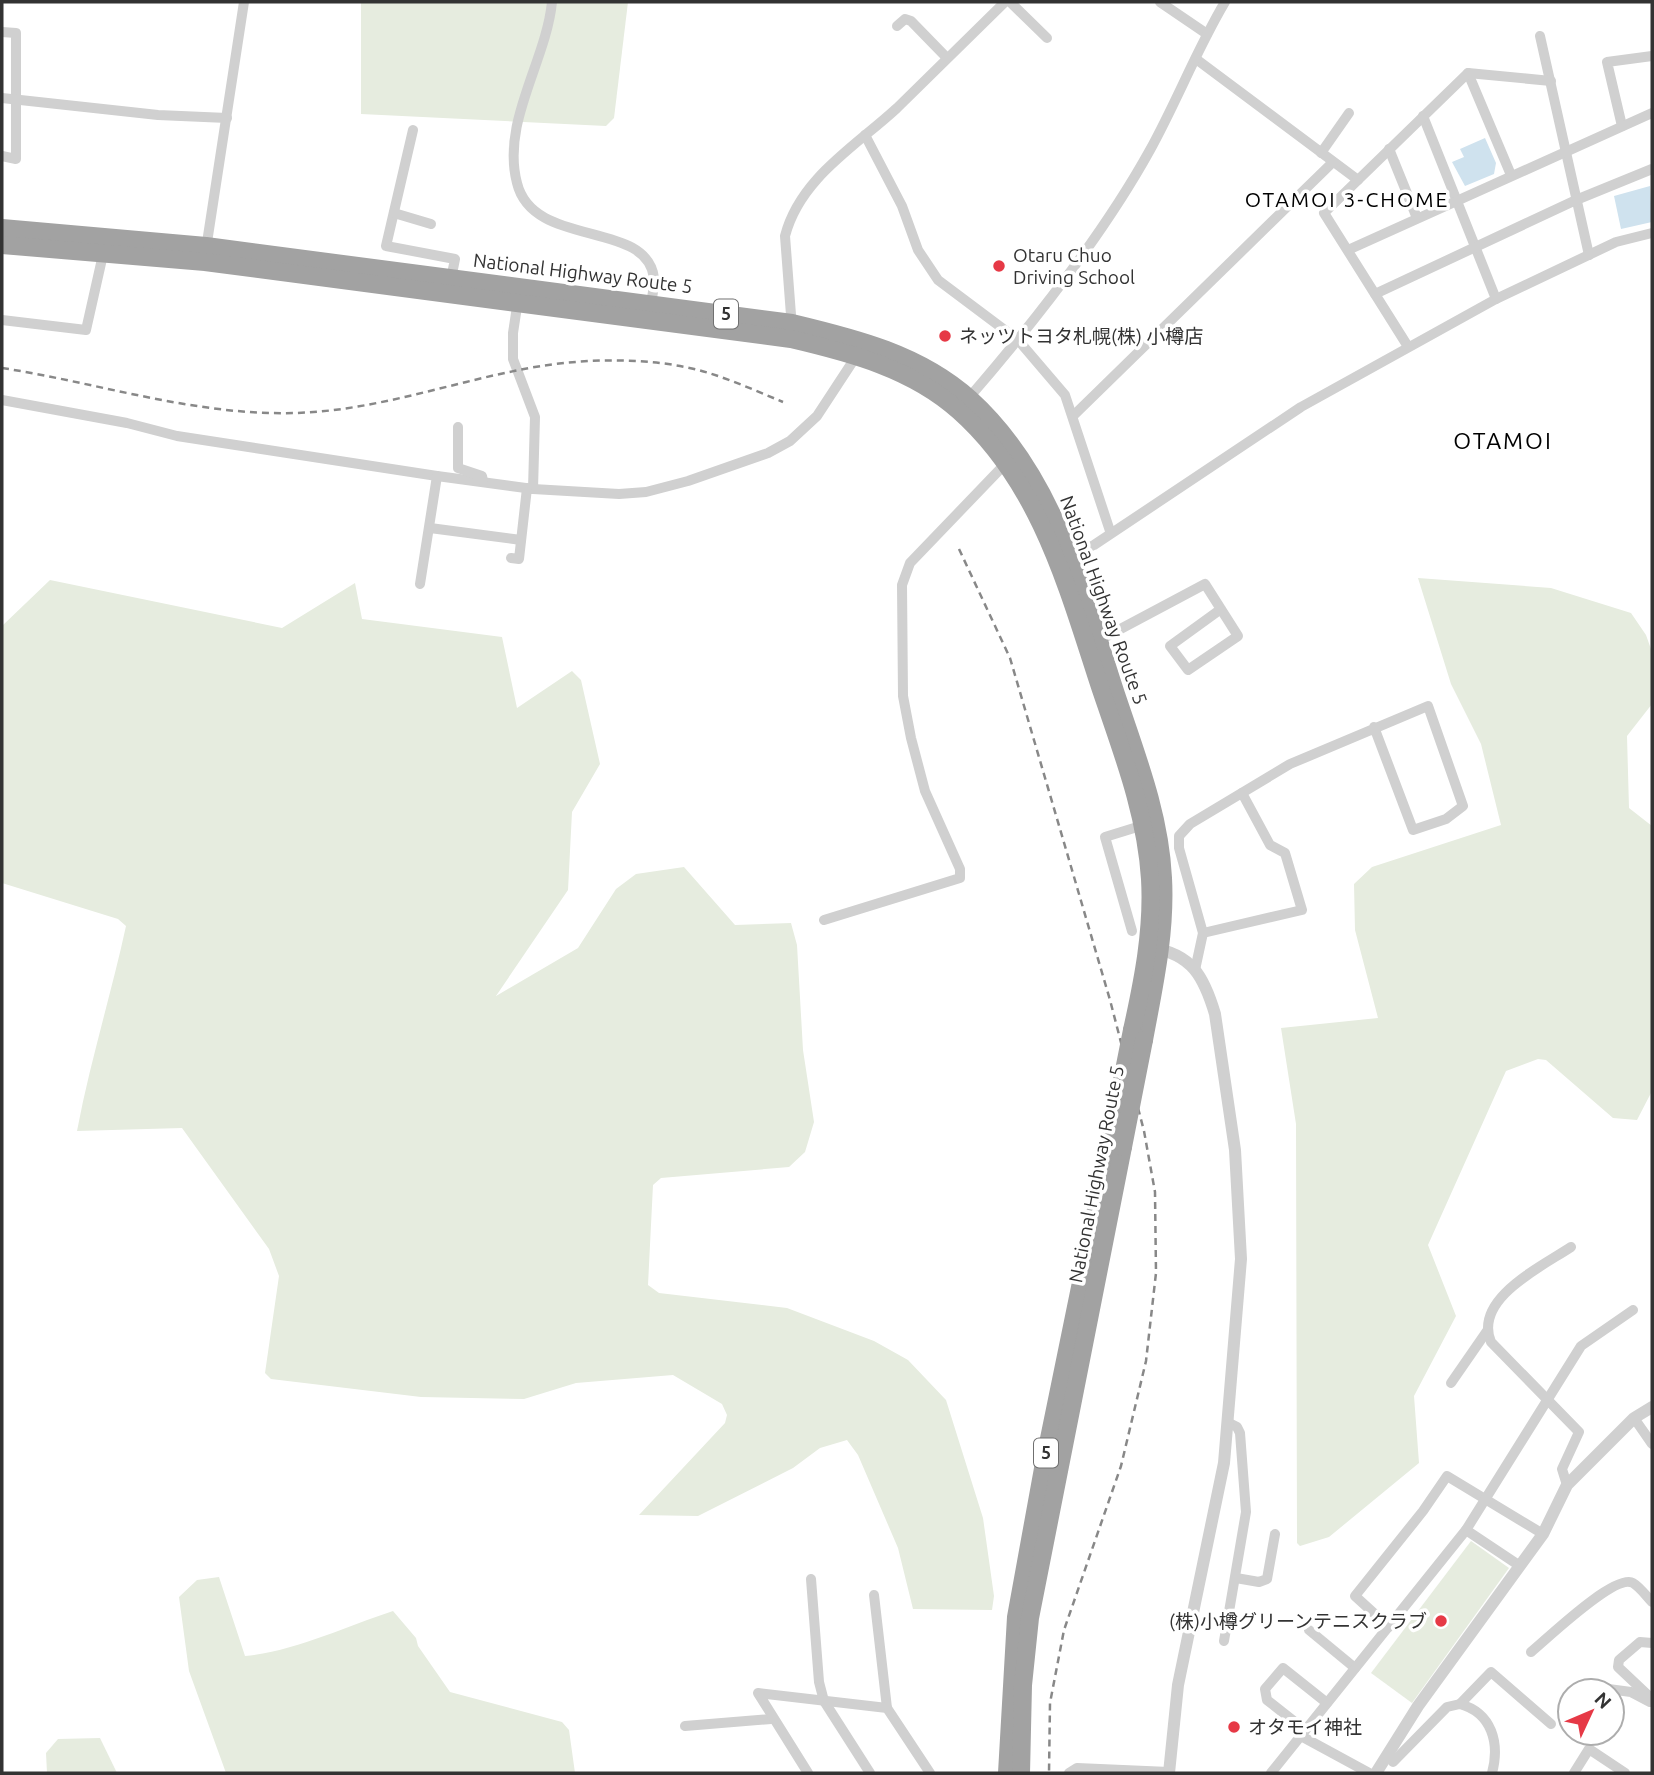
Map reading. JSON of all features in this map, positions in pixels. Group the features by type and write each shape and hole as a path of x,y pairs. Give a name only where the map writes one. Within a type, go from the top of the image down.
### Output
{"highway":[{"name":"National Highway Route 5","path":"2,228 105,245 205,254 519,293 863,340 904,356 939,376 1012,457 1047,502 1149,823 1163,879 1155,948 1030,1618 1023,1685 1021,1773"},
{"name":"National Highway Route 5","path":"2,244 105,245"},
{"name":"National Highway Route 5","path":"792,331 857,355 964,404"},
{"name":"National Highway Route 5","path":"1007,1773 1016,1617 1044,1463 1117,1141"}],"street":[{"path":"205,254 244,2"},
{"path":"552,2 548,30 519,121 513,150 517,186 526,202 559,226 616,239 633,248 647,262 654,276 650,311"},
{"path":"1160,2 1207,34"},
{"path":"964,404 1018,340 1122,196 1150,150 1225,2"},
{"path":"792,331 785,236 789,221 822,172 865,135 1003,3 1047,38"},
{"path":"897,26 905,19 911,21 947,58"},
{"path":"2,32 16,33 18,100 16,159 2,156"},
{"path":"1540,36 1589,255"},
{"path":"1622,126 1607,62 1652,55"},
{"path":"1196,59 1358,180"},
{"path":"1407,345 1324,213 1468,73 1551,81"},
{"path":"1468,73 1511,175"},
{"path":"2,98 158,115 226,118"},
{"path":"1321,153 1349,113"},
{"path":"1348,250 1652,113"},
{"path":"1423,116 1496,299"},
{"path":"413,130 386,246 455,259 450,286"},
{"path":"865,135 902,206 918,250 938,280 1018,340 1065,395 1110,531"},
{"path":"1389,149 1417,218"},
{"path":"1073,416 1333,162"},
{"path":"1375,294 1576,200 1652,169"},
{"path":"394,213 431,224"},
{"path":"1063,558 1094,545 1110,531 1301,407 1407,345 1616,242 1652,233"},
{"path":"2,320 86,330 105,245"},
{"path":"511,558 519,559 530,488 535,417 513,359 513,333 519,293"},
{"path":"2,400 127,423 177,436 437,476 530,488 619,494 646,492 768,453 790,441 817,416 857,355"},
{"path":"458,428 458,468 482,477 483,483"},
{"path":"824,920 960,878 960,869 925,791 911,737 903,696 902,585 910,563 1012,457"},
{"path":"420,584 437,476"},
{"path":"430,528 521,540"},
{"path":"1093,644 1205,584 1221,609 1238,636 1188,670 1170,646 1221,609"},
{"path":"1195,970 1203,933 1179,848 1179,836 1190,824 1290,764 1374,727 1428,705 1463,806 1446,819 1413,830 1374,727"},
{"path":"1203,933 1302,911 1285,853 1269,845 1242,793"},
{"path":"1132,931 1105,837 1149,823"},
{"path":"1069,1773 1077,1768 1169,1773 1178,1685 1211,1534 1229,1423 1241,1259 1240,1199 1215,1014 1204,982 1195,970 1177,952 1155,948"},
{"path":"1451,1383 1487,1331 1493,1308 1523,1279 1571,1247"},
{"path":"1271,1773 1466,1530 1581,1346 1633,1310"},
{"path":"1487,1331 1492,1342 1579,1432 1562,1469 1567,1485"},
{"path":"1393,1763 1543,1534 1567,1485 1634,1419 1652,1407"},
{"path":"1634,1419 1652,1444"},
{"path":"1224,1641 1246,1513 1240,1433 1237,1427 1229,1423"},
{"path":"1390,1627 1354,1596 1423,1511 1447,1476 1543,1534"},
{"path":"1466,1530 1520,1566"},
{"path":"1236,1578 1259,1582 1267,1579 1275,1534"},
{"path":"811,1579 819,1682 824,1701 870,1773"},
{"path":"1531,1652 1610,1588 1626,1581 1633,1583 1652,1602"},
{"path":"874,1595 887,1708 930,1773"},
{"path":"1309,1630 1355,1668"},
{"path":"1652,1643 1640,1642 1619,1660 1618,1667 1652,1701"},
{"path":"1327,1703 1283,1668 1265,1689 1267,1700 1303,1733 1370,1773"},
{"path":"1376,1773 1393,1763 1447,1707 1460,1704 1491,1672 1551,1724"},
{"path":"1626,1691 1652,1701"},
{"path":"808,1773 771,1719 758,1693 887,1708"},
{"path":"1460,1704 1480,1714 1493,1732 1496,1746 1492,1773"},
{"path":"685,1726 771,1719"},
{"path":"1574,1773 1589,1749 1625,1773"}],"shaded area":[{"path":"361,2 628,2 614,118 606,126 361,114"},
{"path":"1418,578 1551,588 1631,613 1646,635 1652,652 1652,704 1627,736 1629,808 1652,826 1652,1091 1637,1120 1613,1118 1546,1060 1538,1059 1506,1071 1428,1245 1456,1316 1414,1396 1419,1463 1329,1537 1300,1546 1297,1543 1296,1124 1281,1028 1378,1018 1355,930 1354,884 1372,867 1501,825 1481,744 1451,684"},
{"path":"50,580 282,628 355,583 362,619 502,637 517,708 572,671 581,680 600,764 572,812 568,890 496,996 578,948 616,889 636,874 684,867 735,925 791,923 797,945 803,1050 814,1122 805,1152 789,1167 661,1178 653,1185 648,1285 659,1293 787,1308 874,1341 908,1360 946,1400 983,1518 994,1596 992,1610 913,1609 898,1548 858,1455 847,1440 820,1448 793,1468 698,1516 639,1515 725,1423 727,1415 722,1404 673,1375 576,1383 524,1399 421,1397 271,1379 265,1373 279,1276 269,1249 182,1128 77,1131 126,926 118,919 2,883 2,626"},
{"name":"(株)小樽グリーンテニスクラブ","path":"1471,1541 1509,1568 1412,1703 1371,1673"},
{"path":"219,1577 245,1656 301,1644 393,1611 416,1638 418,1646 450,1692 562,1722 569,1730 575,1773 226,1773 189,1671 179,1597 197,1580"},
{"path":"100,1738 117,1773 47,1773 46,1753 58,1739"}],"water":[{"path":"1485,138 1496,163 1494,174 1465,186 1452,162 1464,157 1460,149"},
{"path":"1650,186 1652,222 1621,229 1614,196"}],"railway":[{"path":"2,368 184,404 258,413 295,413 378,403 487,377 561,363 637,361 662,363 709,373 783,402"},
{"path":"959,549 1010,658 1110,1000 1144,1131 1155,1192 1156,1273 1146,1361 1121,1466 1064,1630 1050,1703 1049,1773"}],"place":[{"name":"Otaru Chuo Driving School","path":"999,266"},
{"name":"ネッツトヨタ札幌(株) 小樽店","path":"945,336"},
{"name":"(株)小樽グリーンテニスクラブ","path":"1441,1621"},
{"name":"オタモイ神社","path":"1234,1727"}],"district":[{"name":"OTAMOI 3-CHOME","path":"1347,200"},
{"name":"OTAMOI","path":"1503,441"}]}
